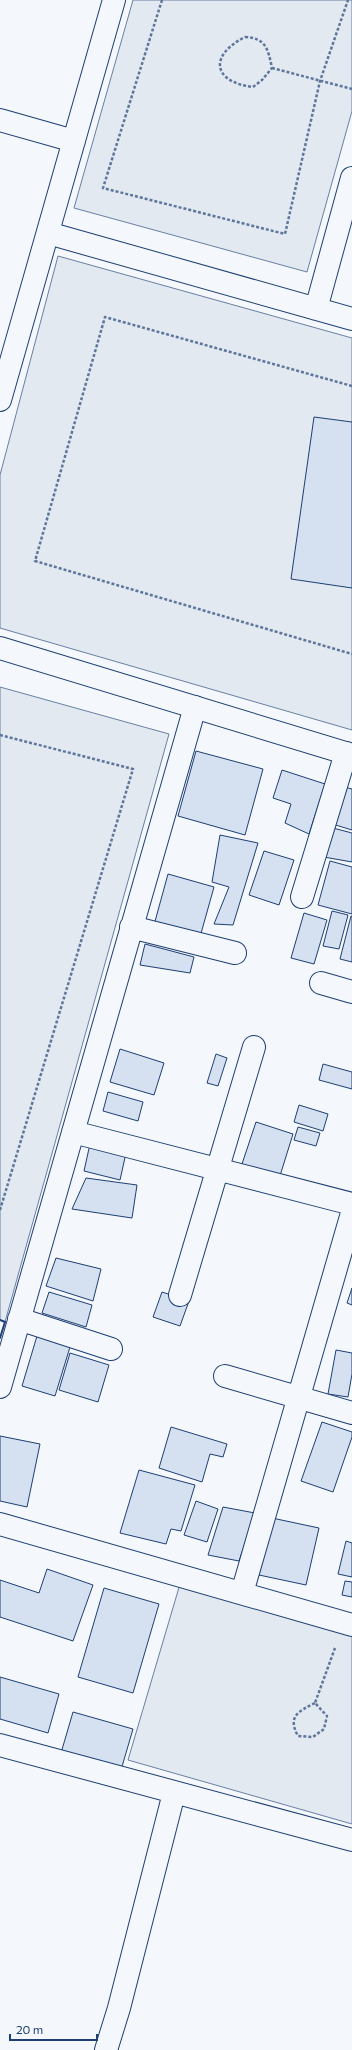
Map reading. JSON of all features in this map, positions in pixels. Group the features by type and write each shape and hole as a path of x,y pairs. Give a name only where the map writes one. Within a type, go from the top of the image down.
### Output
{"street":[{"path":"0,400 3,377 48,233 114,0"},
{"path":"0,120 74,142"},
{"path":"316,309 352,178"},
{"path":"48,233 352,319"},
{"path":"0,648 349,754 302,897"},
{"path":"0,1388 195,707"},
{"path":"131,927 235,953"},
{"path":"321,983 352,992"},
{"path":"180,1295 254,1047"},
{"path":"73,1132 352,1204"},
{"path":"242,1593 352,1213"},
{"path":"19,1320 111,1349"},
{"path":"225,1376 352,1413"},
{"path":"0,1524 352,1625"},
{"path":"0,1745 352,1840"},
{"path":"106,2050 119,2008 174,1793"}],"path":[{"path":"162,0 103,188 285,234 320,81 348,0"},
{"path":"245,37 256,38 264,44 269,54 272,68 262,80 252,88 242,86 224,77 221,70 221,59 223,52 234,42 245,37"},
{"path":"272,68 352,89"},
{"path":"352,386 105,317 35,561 352,654"},
{"path":"0,735 133,768 0,1210"},
{"path":"315,1703 327,1716 324,1728 313,1737 298,1736 294,1729 294,1720 299,1711 315,1703 337,1643"}],"shaded area":[{"path":"133,0 352,0 352,111 307,272 74,208"},
{"path":"58,256 352,338 352,730 0,628 0,475"},
{"path":"0,687 169,734 5,1322 0,1320"},
{"path":"180,1584 352,1634 352,1824 128,1760"}],"building":[{"path":"314,417 352,422 352,588 291,579"},
{"path":"196,751 263,769 245,835 178,816"},
{"path":"282,770 325,784 309,834 285,823 291,804 273,798"},
{"path":"341,786 352,789 352,830 329,823"},
{"path":"329,827 352,833 352,862 318,856"},
{"path":"220,835 258,843 233,925 214,924 229,887 212,882"},
{"path":"264,851 294,860 279,905 249,895"},
{"path":"330,861 352,867 352,914 318,905"},
{"path":"168,874 214,887 200,937 154,925"},
{"path":"332,911 348,915 339,949 323,946"},
{"path":"304,913 327,920 314,964 291,958"},
{"path":"352,916 352,962 340,959"},
{"path":"145,944 194,957 190,973 140,965"},
{"path":"120,1049 164,1063 154,1095 110,1082"},
{"path":"216,1054 227,1058 218,1086 207,1083"},
{"path":"323,1064 352,1072 352,1089 319,1080"},
{"path":"108,1092 143,1102 138,1121 103,1111"},
{"path":"299,1105 328,1114 323,1131 294,1122"},
{"path":"256,1122 293,1134 279,1179 241,1167"},
{"path":"298,1127 320,1133 316,1146 294,1140"},
{"path":"90,1144 126,1153 120,1180 84,1171"},
{"path":"86,1178 137,1185 132,1218 72,1209"},
{"path":"56,1258 101,1269 93,1301 46,1286"},
{"path":"352,1288 352,1305 347,1303"},
{"path":"49,1292 92,1305 86,1327 42,1313"},
{"path":"162,1292 189,1301 180,1326 153,1317"},
{"path":"37,1336 70,1347 55,1396 22,1386"},
{"path":"336,1350 352,1353 352,1374 348,1397 328,1394"},
{"path":"70,1353 109,1365 98,1402 59,1390"},
{"path":"322,1422 352,1432 352,1437 333,1492 301,1481"},
{"path":"171,1427 227,1444 223,1457 210,1454 202,1482 159,1468"},
{"path":"0,1436 40,1444 27,1507 0,1501"},
{"path":"139,1470 195,1485 181,1531 171,1529 166,1544 120,1533"},
{"path":"196,1501 218,1509 207,1542 184,1535"},
{"path":"223,1507 255,1513 239,1561 208,1555"},
{"path":"272,1518 319,1528 306,1585 259,1575"},
{"path":"346,1541 352,1543 352,1577 338,1574"},
{"path":"47,1569 93,1585 73,1641 0,1617 0,1580 39,1593"},
{"path":"345,1581 352,1582 352,1597 342,1595"},
{"path":"104,1588 159,1604 133,1693 78,1677"},
{"path":"0,1677 59,1694 48,1733 0,1719"},
{"path":"73,1712 133,1729 121,1770 61,1753"}],"wall":[{"path":"0,1320 5,1322 0,1338"}]}
